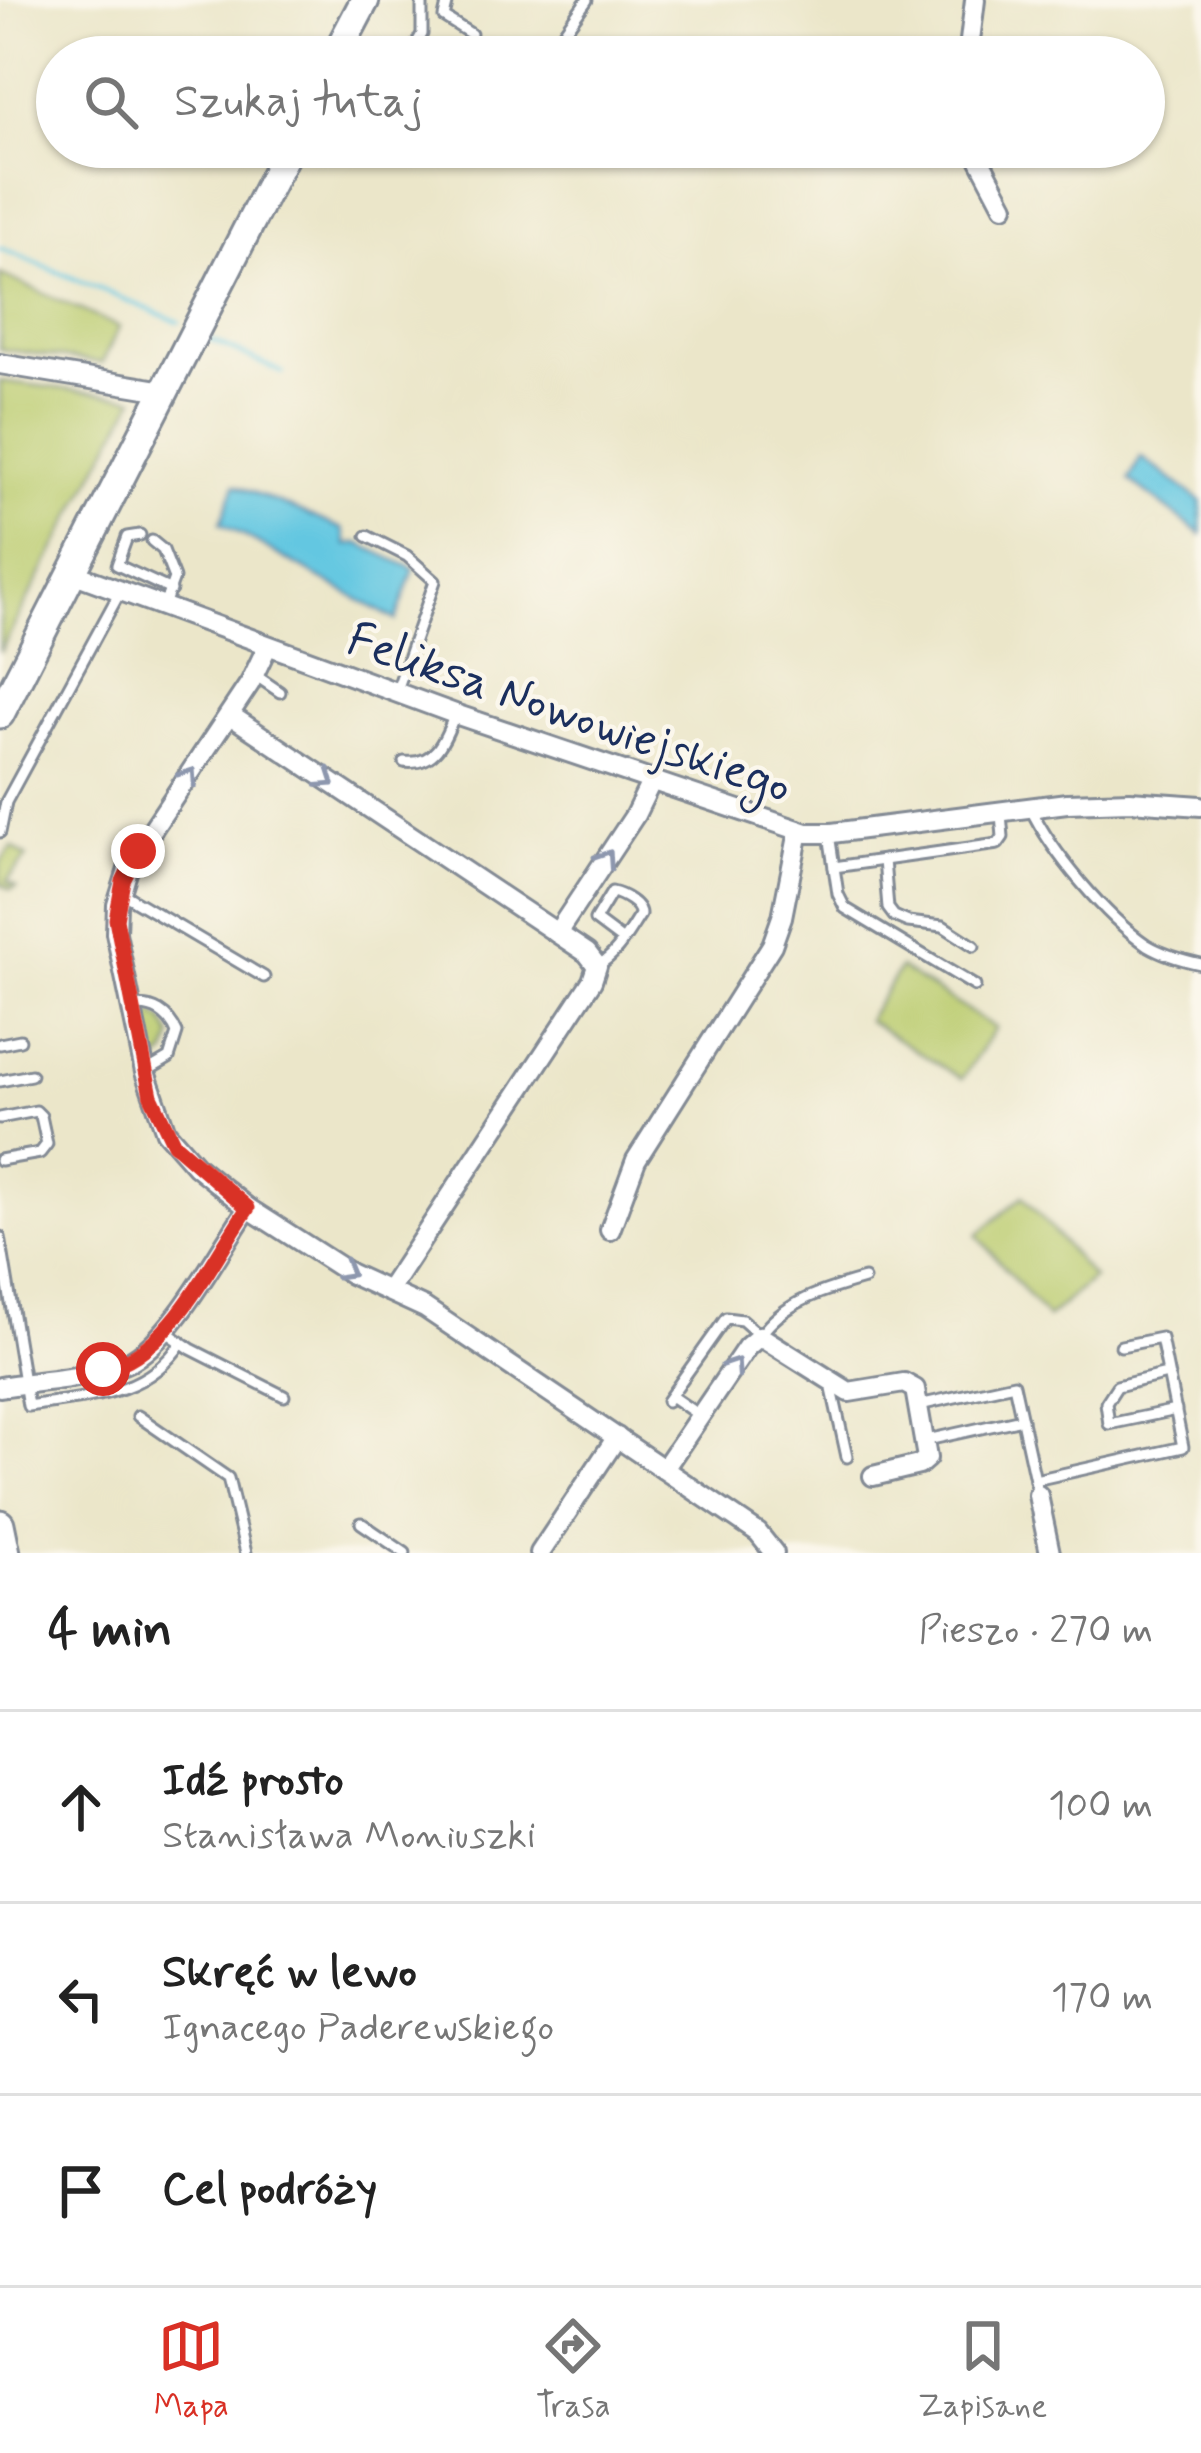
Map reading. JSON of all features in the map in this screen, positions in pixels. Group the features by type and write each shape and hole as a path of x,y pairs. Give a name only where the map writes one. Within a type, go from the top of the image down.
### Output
{"main road":[{"path":"346,36 365,0"},
{"path":"0,714 278,168"},
{"path":"0,1523 6,1553"}],"street":[{"path":"971,36 975,0"},
{"path":"984,168 1004,206"},
{"path":"0,364 170,378"},
{"name":"Feliksa Nowowiejskiego","path":"72,573 120,592 167,599 267,647 799,831 829,834 1030,807 1130,801 1201,806"},
{"path":"267,647 230,715 138,851 120,892 116,933 159,1118 174,1144 248,1208 351,1274 433,1313 758,1533 774,1553"},
{"path":"230,715 557,933 592,957 597,966 592,981 388,1291"},
{"path":"557,933 652,782"},
{"path":"610,1230 644,1146 772,945 799,831"},
{"path":"0,1387 123,1364 173,1337 248,1208"},
{"path":"664,1469 760,1336 857,1393 908,1384 916,1392 928,1454 922,1463 873,1476"},
{"path":"540,1553 617,1437"},
{"path":"1036,1487 1050,1553"}],"lane":[{"path":"421,36 422,0"},
{"path":"448,0 444,17 471,34"},
{"path":"560,36 587,0"},
{"path":"140,535 129,535 117,565 167,599 173,574 163,550 152,541"},
{"path":"367,536 407,556 435,581 395,693"},
{"path":"0,832 6,802 120,592"},
{"path":"255,675 280,692"},
{"path":"404,762 424,761 436,753 455,714"},
{"path":"1030,807 1046,835 1120,923 1158,951 1201,964"},
{"path":"834,867 998,844 1003,837 1000,811"},
{"path":"829,834 845,908 975,986"},
{"path":"884,860 891,913 903,921 943,926 974,946"},
{"path":"120,892 264,977"},
{"path":"597,966 610,958 623,940 641,911 612,892 595,920 623,940"},
{"path":"132,1007 158,1010 177,1033 169,1058 146,1072"},
{"path":"0,1044 20,1040"},
{"path":"0,1081 31,1075"},
{"path":"0,1118 36,1111 47,1144 40,1153 0,1160"},
{"path":"0,1237 28,1406"},
{"path":"700,1416 669,1399 726,1318 742,1320 760,1336 774,1316 824,1291 863,1279"},
{"path":"10,1408 127,1388 159,1369 173,1337 284,1396"},
{"path":"919,1405 1014,1384 1036,1487 1183,1447 1161,1338 1120,1346"},
{"path":"1167,1374 1123,1383 1111,1391 1106,1403 1108,1424 1176,1410"},
{"path":"830,1380 847,1457"},
{"path":"138,1416 228,1478 246,1553"},
{"path":"927,1440 1022,1419"},
{"path":"361,1523 405,1553"}],"green space":[{"path":"0,274 119,327 102,363 0,349"},
{"path":"0,381 135,398 0,652"},
{"path":"12,847 27,857 7,881 16,887 11,890 0,883 0,862"},
{"path":"900,968 995,1028 962,1079 867,1020"},
{"path":"154,1014 172,1037 167,1054 157,1062 148,1056 142,1023"},
{"path":"1023,1196 1093,1278 1047,1318 977,1235"}],"water":[{"path":"1141,457 1201,501 1201,534 1129,480"},
{"path":"235,485 343,529 347,545 358,543 414,569 396,620 221,523"}],"waterway":[{"path":"0,248 179,322"},
{"path":"205,337 283,373"}],"route":[{"path":"103,1369 130,1361 154,1344 248,1208 174,1144 151,1096 116,933 123,881 138,851"}]}
